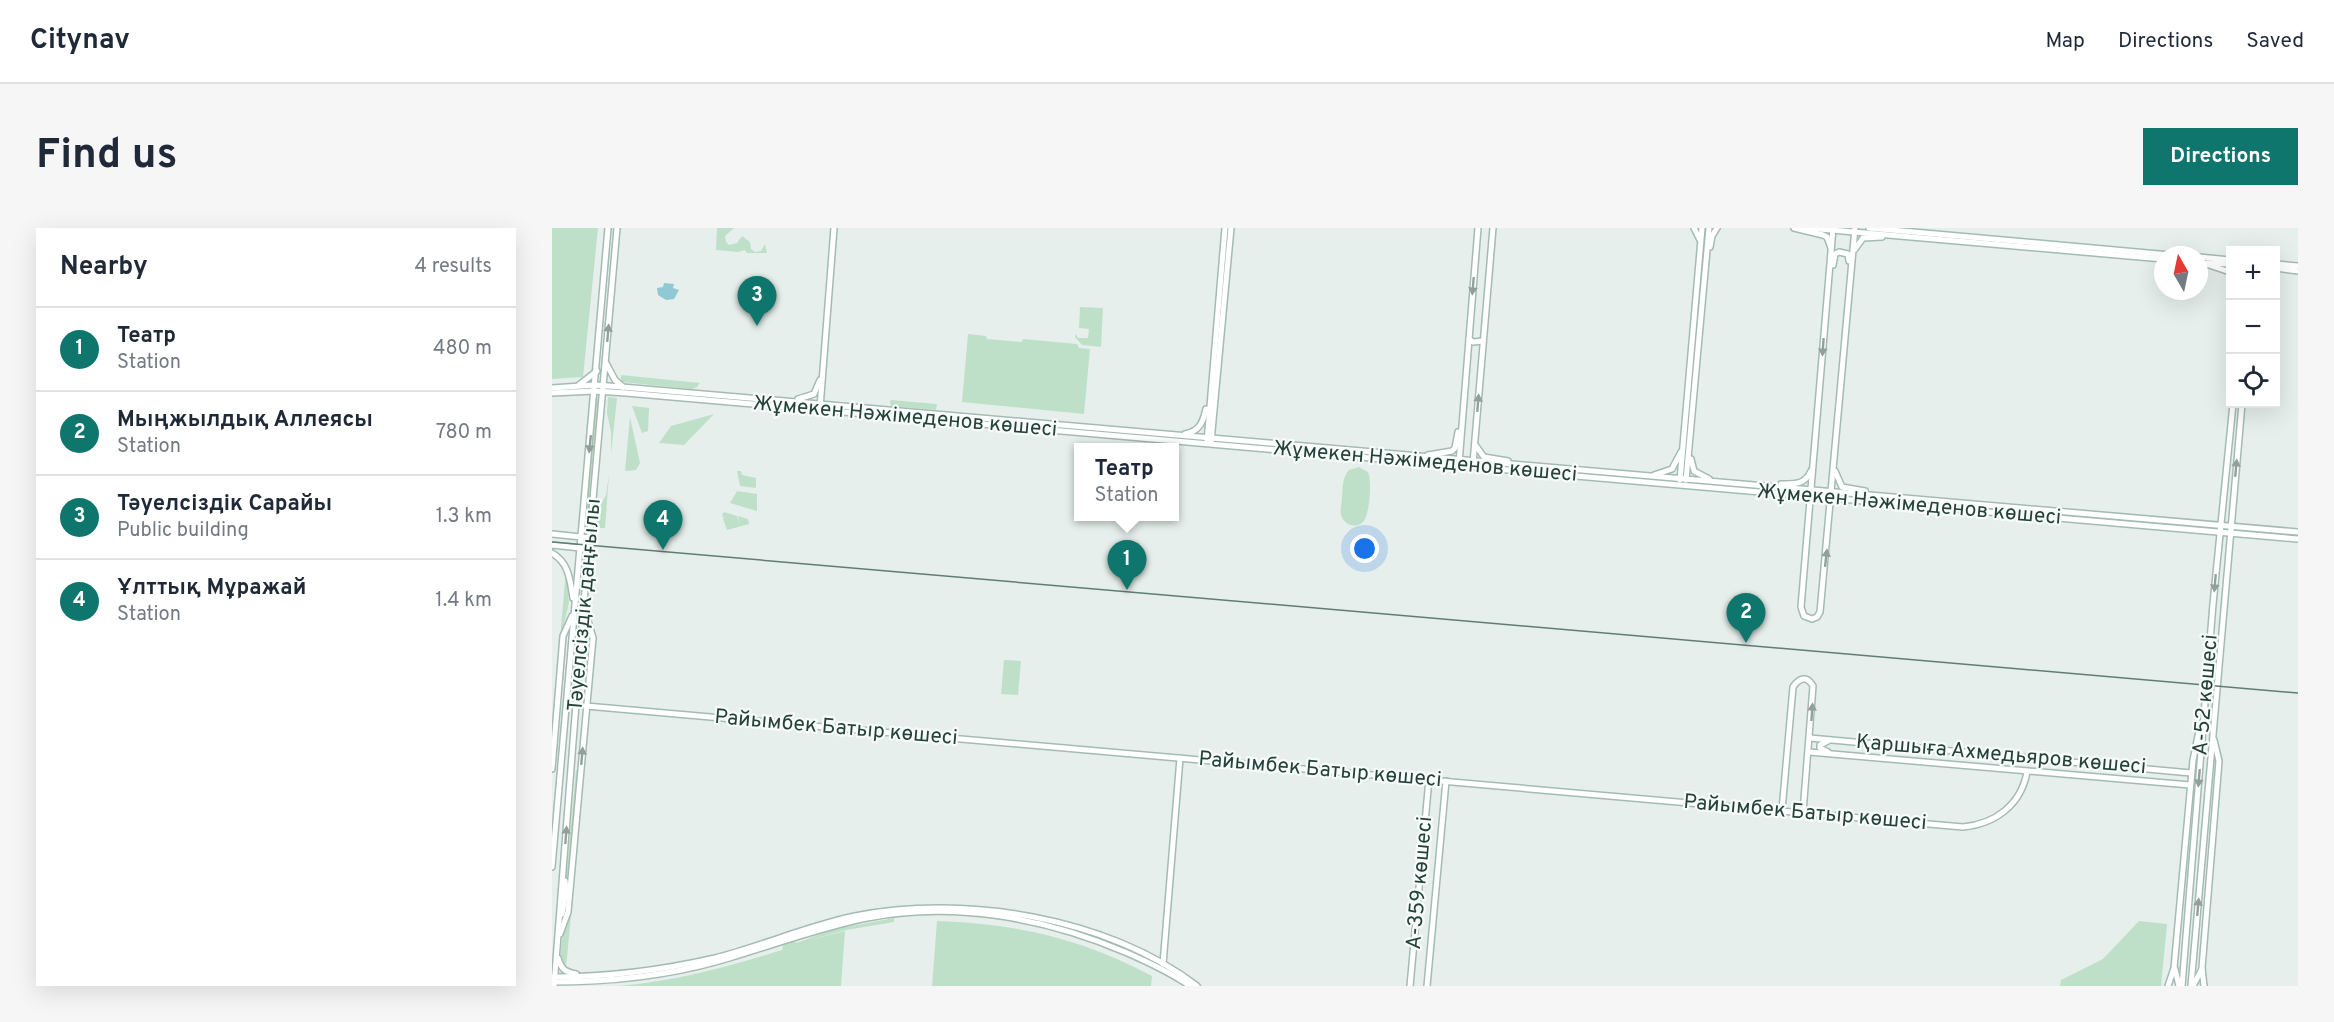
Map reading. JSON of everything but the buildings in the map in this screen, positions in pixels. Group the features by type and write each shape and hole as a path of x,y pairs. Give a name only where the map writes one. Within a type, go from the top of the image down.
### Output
{"street":[{"name":"Тәуелсіздік даңғылы","path":"552,867 608,228"},
{"name":"Тәуелсіздік даңғылы","path":"553,981 617,228"},
{"path":"820,407 834,228"},
{"path":"1209,441 1211,386 1225,228"},
{"path":"1209,441 1231,228"},
{"path":"1459,462 1478,228"},
{"path":"1694,228 1701,244"},
{"path":"1683,482 1683,447 1702,228"},
{"path":"1683,482 1689,453 1709,228"},
{"path":"1706,260 1712,236 1717,228"},
{"path":"1794,228 1827,237 1831,249"},
{"path":"1808,228 2154,254"},
{"path":"1869,228 2154,258"},
{"path":"1833,229 1801,607 1804,616 1809,619 1817,617 1820,612 1855,230"},
{"path":"1473,464 1494,230"},
{"path":"1852,256 1863,238 1899,236"},
{"path":"1828,288 1835,254 1845,252 1850,258 1849,292"},
{"path":"2208,261 2226,260"},
{"path":"2208,262 2226,264"},
{"path":"2208,264 2226,271"},
{"path":"2280,264 2298,266"},
{"path":"2280,270 2298,270"},
{"path":"1471,316 1479,315 1485,318"},
{"path":"1469,339 1473,342 1484,341"},
{"path":"605,362 615,380 624,388"},
{"path":"783,401 811,396 816,390 823,370"},
{"path":"576,386 597,371"},
{"name":"Жұмекен Нәжімеденов көшесі","path":"552,388 576,386 1160,434 1209,441 1418,456 1473,464 2221,529"},
{"path":"1160,434 1186,434 1201,426 1211,386"},
{"name":"Жұмекен Нәжімеденов көшесі","path":"552,393 595,388"},
{"name":"Жұмекен Нәжімеденов көшесі","path":"603,389 624,388 783,401 820,407 1459,462"},
{"name":"А-52 көшесі","path":"2180,986 2233,408"},
{"name":"А-52 көшесі","path":"2192,986 2241,408"},
{"path":"1418,456 1452,451 1455,448 1462,419"},
{"path":"1475,440 1478,451 1484,457 1518,465"},
{"path":"1649,476 1672,469 1683,447"},
{"path":"1689,453 1694,471 1713,482"},
{"path":"1834,460 1836,477 1842,487 1869,491 1876,495"},
{"path":"1767,486 1801,483 1809,476 1814,461"},
{"name":"Жұмекен Нәжімеденов көшесі","path":"1473,464 1518,465 1649,476 1683,482 1767,486 1812,493"},
{"name":"Жұмекен Нәжімеденов көшесі","path":"1832,495 1876,495 2231,530 2298,539"},
{"name":"Жұмекен Нәжімеденов көшесі","path":"2231,530 2298,532"},
{"path":"552,534 591,538"},
{"path":"552,545 590,549"},
{"path":"552,553 562,561 568,571 574,609 563,636 552,769"},
{"path":"558,938 568,912 593,638 584,609"},
{"path":"1782,810 1793,687 1804,678 1809,680 1813,686 1803,812"},
{"name":"Райымбек Батыр көшесі","path":"586,706 1963,827 1975,826 1994,819 2011,806 2024,788 2027,772"},
{"path":"2168,986 2174,968 2191,773 2204,706"},
{"path":"2204,986 2202,968 2219,761 2213,734"},
{"name":"Қаршыға Ахмедьяров көшесі","path":"1810,738 2191,773"},
{"path":"1831,740 1822,742 1820,748 1832,754"},
{"name":"Қаршыға Ахмедьяров көшесі","path":"1809,752 2190,785"},
{"path":"1163,966 1180,758"},
{"path":"2172,784 2176,780 2175,772"},
{"name":"А-359 көшесі","path":"1410,986 1429,779"},
{"path":"1427,986 1446,781"},
{"path":"553,981 665,968 716,958 858,916 903,909 936,908 988,910 1054,922 1103,937 1163,966 1197,986"},
{"path":"2177,940 2186,930"},
{"path":"2196,930 2204,945"},
{"path":"557,949 560,966 566,972 590,978"},
{"path":"1163,966 1190,986"},
{"path":"2174,968 2180,986"},
{"path":"2192,986 2202,968"},
{"path":"566,986 590,978"}],"green space":[{"path":"552,228 598,228 583,377 552,379"},
{"path":"717,228 734,228 725,236 729,245 737,243 742,236 750,242 751,249 755,252 761,251 765,244 767,253 716,250"},
{"path":"1080,307 1103,308 1101,347 1082,345 1075,337 1076,334 1078,338 1088,338 1089,329 1079,328"},
{"path":"968,334 986,336 987,339 1022,342 1023,339 1077,344 1079,348 1090,349 1084,414 962,402"},
{"path":"621,375 700,383 692,389 621,382"},
{"path":"596,397 599,397 588,527 585,526"},
{"path":"608,397 617,398 611,454 611,432 607,413"},
{"path":"890,400 937,404 936,410 891,406"},
{"path":"632,406 649,408 648,431 642,433"},
{"path":"714,414 684,445 659,443 671,426"},
{"path":"630,417 640,463 636,470 625,471"},
{"path":"1359,467 1368,472 1370,497 1363,522 1354,525 1345,521 1341,515 1341,508 1345,476 1349,470"},
{"path":"737,471 741,471 742,475 756,478 756,488 740,486"},
{"path":"609,475 605,528 597,528 598,510 606,495"},
{"path":"737,491 757,494 757,511 730,503"},
{"path":"724,512 737,516 739,524 738,516 748,519 749,524 727,530 723,519 726,516 723,518 722,515"},
{"path":"566,569 569,603 560,640"},
{"path":"1004,660 1021,661 1018,695 1001,694"},
{"path":"576,770 578,770 567,891 566,881"},
{"path":"571,905 566,968 561,955 561,947"},
{"path":"894,918 894,922 846,930 806,941 845,931 841,986 619,986 661,981 722,968 782,950 783,945 794,941 796,943 846,926"},
{"path":"937,921 995,926 1048,935 1099,952 1152,976 1151,986 932,986"},
{"path":"2139,921 2167,924 2161,986 2060,986 2061,980 2103,959"}],"water":[{"path":"664,283 674,284 673,288 679,290 674,299 666,300 658,295 657,288 663,287"}],"tram line":[{"path":"552,542 2298,693"}],"place":[{"name":"Тәуелсіздік Сарайы","path":"757,326"},
{"name":"Ұлттық Мұражай","path":"663,550"},
{"name":"Театр","path":"1127,590"},
{"name":"Мыңжылдық Аллеясы","path":"1746,643"}]}
